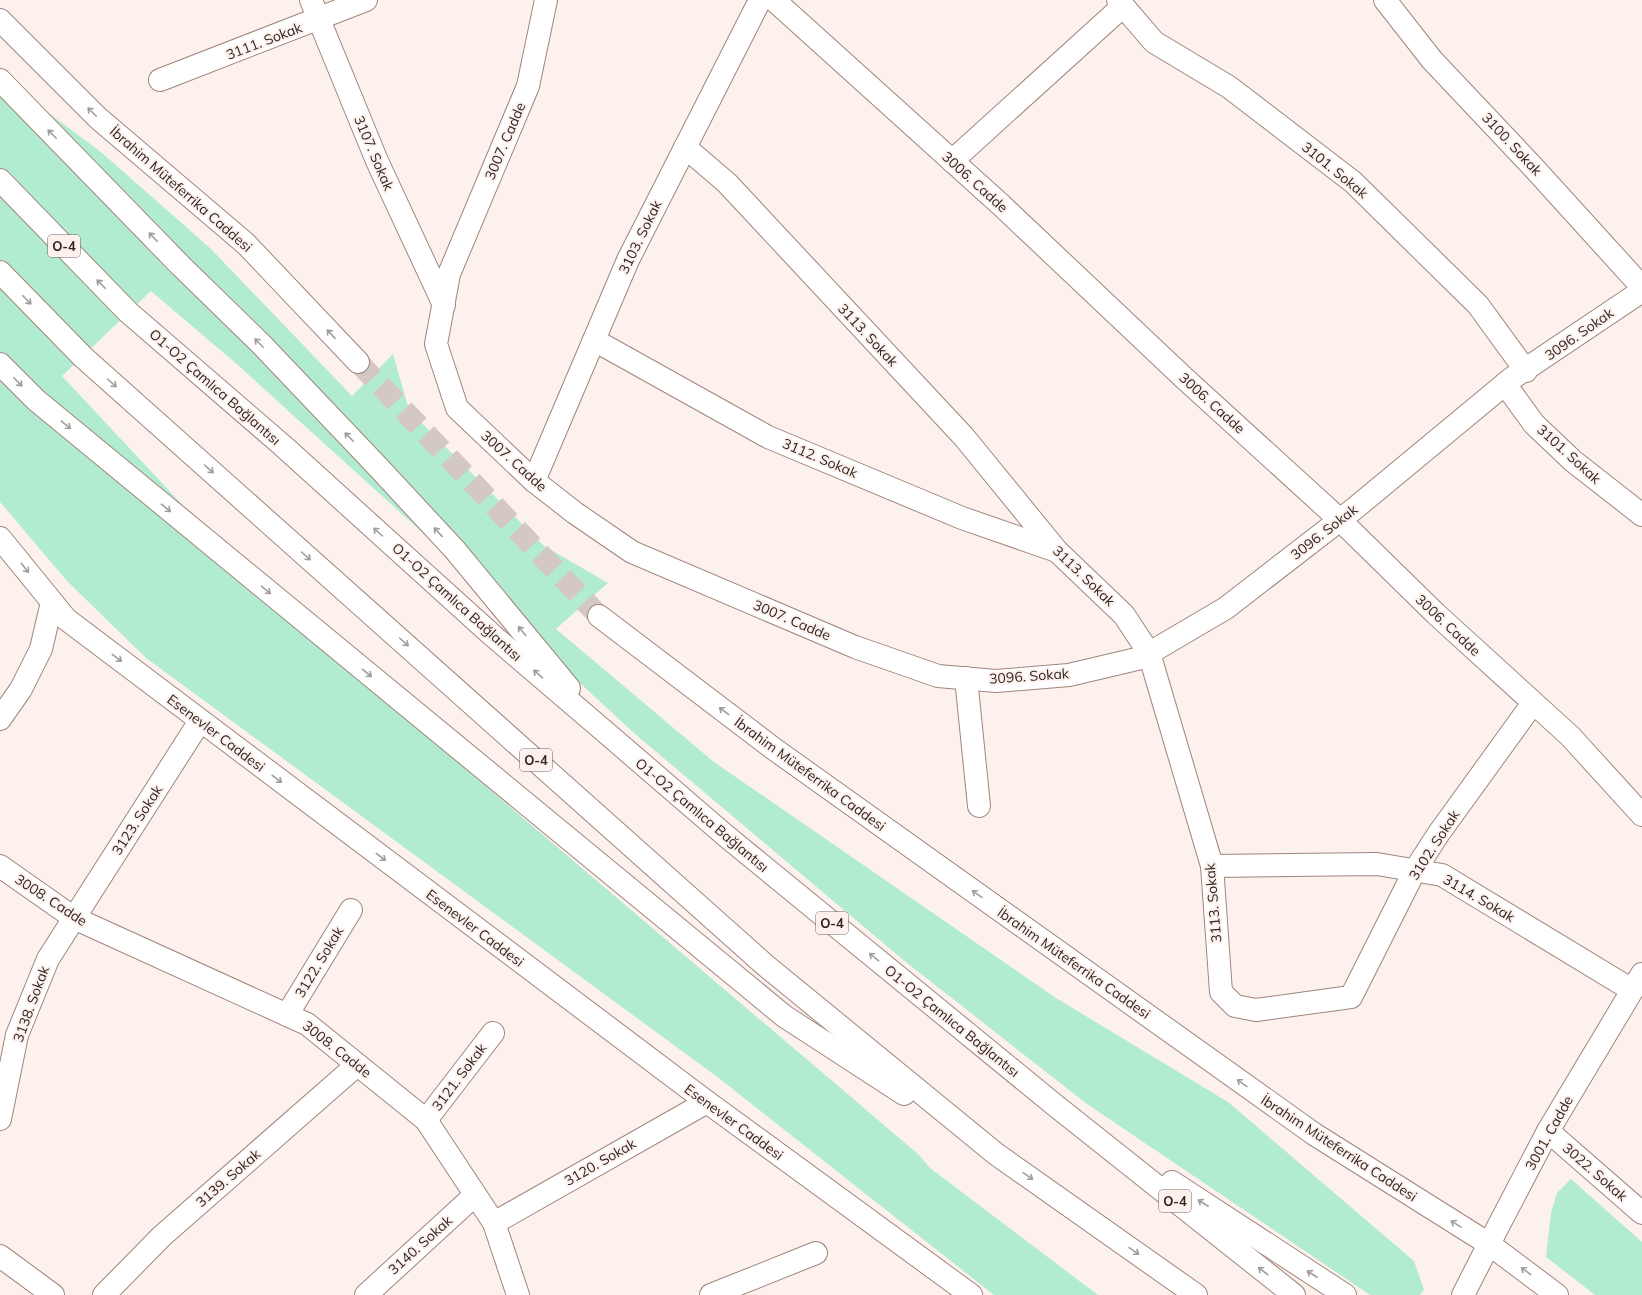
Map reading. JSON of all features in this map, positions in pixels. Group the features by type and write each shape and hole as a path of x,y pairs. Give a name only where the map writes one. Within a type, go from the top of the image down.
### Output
{"main road":[{"name":"3107. Sokak","path":"311,0 376,161 444,305"},
{"name":"3111. Sokak","path":"160,80 319,20 366,0"},
{"name":"3007. Cadde","path":"546,0 528,86 449,274 436,344 457,408 534,481 575,513 632,552 855,647 938,676 966,678"},
{"name":"3103. Sokak","path":"534,481 628,260 760,0"},
{"name":"3006. Cadde","path":"774,0 952,161 1183,377 1340,520 1436,614 1570,736 1642,815"},
{"name":"3100. Sokak","path":"1385,0 1432,60 1642,286"},
{"path":"952,161 1121,3"},
{"name":"3101. Sokak","path":"1121,3 1154,42 1229,87 1353,182 1478,305 1526,371"},
{"name":"İbrahim Müteferrika Caddesi","path":"0,20 98,118 246,244 358,362"},
{"path":"0,80 180,264 262,345 455,550 610,736"},
{"name":"3113. Sokak","path":"685,147 726,183 964,437 1057,551 1124,615 1149,653 1212,866 1221,992 1235,1006 1256,1010 1351,997"},
{"name":"O1-O2 Çamlıca Bağlantısı","path":"0,180 128,312 282,445 492,635 726,836 1056,1106 1294,1295"},
{"name":"O-4","path":"0,272 83,357 766,965 996,1154 1196,1295"},
{"name":"3096. Sokak","path":"966,678 996,681 1069,675 1141,658 1226,608 1340,520 1505,384 1642,290"},
{"name":"3112. Sokak","path":"594,340 768,437 962,518 1057,551"},
{"path":"0,364 36,400 784,1016 996,1154"},
{"name":"3101. Sokak","path":"1505,384 1534,424 1573,461 1642,515"},
{"name":"Esenevler Caddesi","path":"0,538 66,619 706,1102 971,1295"},
{"path":"0,719 20,689 41,649 52,602"},
{"name":"İbrahim Müteferrika Caddesi","path":"599,616 774,749 1307,1129 1489,1244 1557,1295"},
{"path":"966,678 979,806"},
{"name":"3102. Sokak","path":"1351,997 1416,870 1439,833 1533,703"},
{"name":"3123. Sokak","path":"74,918 200,721"},
{"name":"3114. Sokak","path":"1212,866 1377,864 1442,875 1637,982"},
{"name":"3008. Cadde","path":"0,866 74,918 306,1024 426,1120 494,1223 518,1295"},
{"name":"3122. Sokak","path":"287,1014 351,910"},
{"name":"3138. Sokak","path":"0,1119 17,1035 48,959 74,918"},
{"name":"3001. Cadde","path":"1463,1295 1548,1131 1637,982"},
{"name":"3121. Sokak","path":"426,1120 493,1033"},
{"name":"3139. Sokak","path":"104,1295 162,1236 357,1065"},
{"name":"3120. Sokak","path":"494,1223 706,1102"},
{"path":"1056,1106 1345,1295"},
{"name":"3022. Sokak","path":"1548,1131 1642,1213"},
{"name":"3140. Sokak","path":"366,1295 475,1195"},
{"path":"711,1295 816,1254"},
{"path":"0,1256 53,1295"}],"green space":[{"path":"0,77 101,152 210,248 352,396 393,354 409,410 544,546 608,583 556,629 714,762 1056,998 1228,1102 1414,1261 1424,1290 1420,1295 1370,1295 1087,1104 907,963 635,734 540,646 425,535 239,366 151,291 62,376 289,619 918,1154 930,1168 1098,1295 994,1295 716,1076 146,658 67,581 0,502"},
{"path":"1571,1179 1642,1242 1642,1295 1595,1295 1546,1257 1551,1213 1557,1193"}],"tunnel":[{"path":"358,362 599,616"}]}
